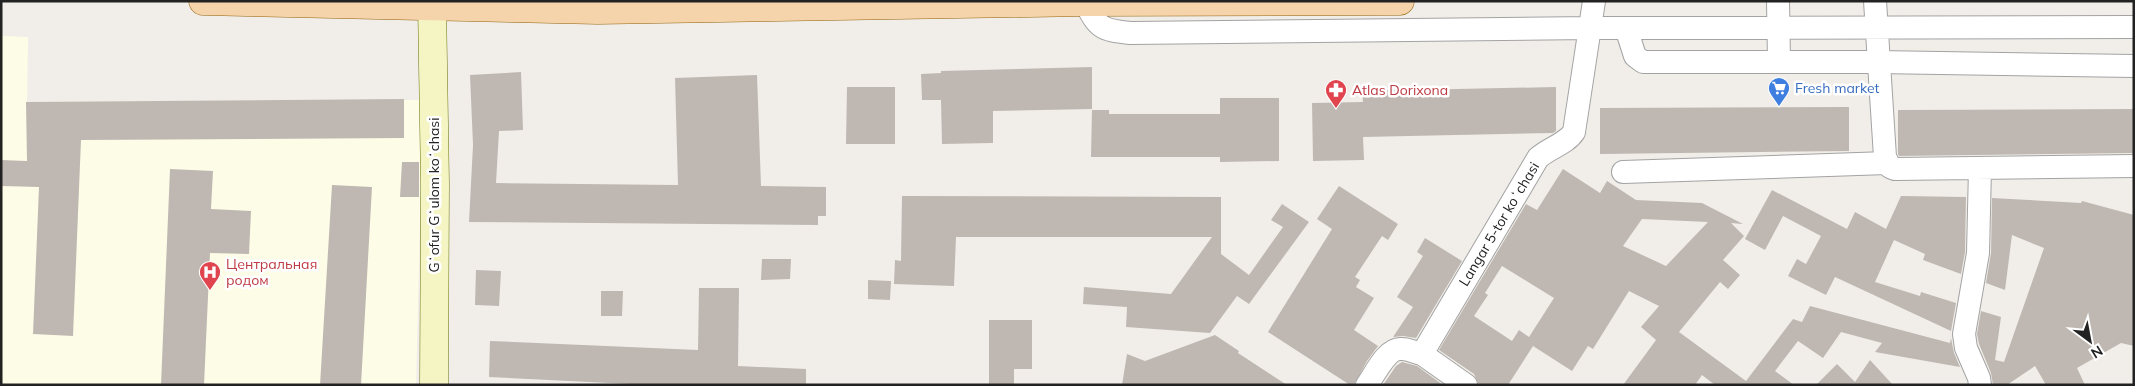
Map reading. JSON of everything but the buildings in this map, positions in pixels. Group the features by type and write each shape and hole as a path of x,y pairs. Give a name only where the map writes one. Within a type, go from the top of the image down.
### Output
{"main road":[{"path":"203,1 432,3 598,10 1085,2 1400,1"}],"street":[{"name":"Langar 5-tor koʻchasi","path":"1422,354 1538,158 1546,151 1565,142 1574,132 1594,1"},
{"path":"1778,1 1779,62"},
{"path":"1875,1 1875,28 1887,163"},
{"path":"1085,2 1098,26 1109,31 1130,33 1590,28 2134,27"},
{"name":"Gʻofur Gʻulom koʻchasi","path":"432,3 435,184 434,385"},
{"path":"1626,28 1635,56 1643,62 1878,62 2134,66"},
{"path":"1623,172 1887,163 1895,169 2134,166"},
{"path":"1980,168 1978,253 1964,334 1966,348 1979,378 1980,385"},
{"path":"1367,385 1389,354 1401,348 1422,354 1466,385"}],"shaded area":[{"name":"Центральная родом","path":"1,36 28,37 27,102 423,100 416,385 1,385"}],"place":[{"name":"Fresh market","path":"1779,107"},
{"name":"Atlas Dorixona","path":"1336,109"},
{"name":"Центральная родом","path":"210,291"}]}
